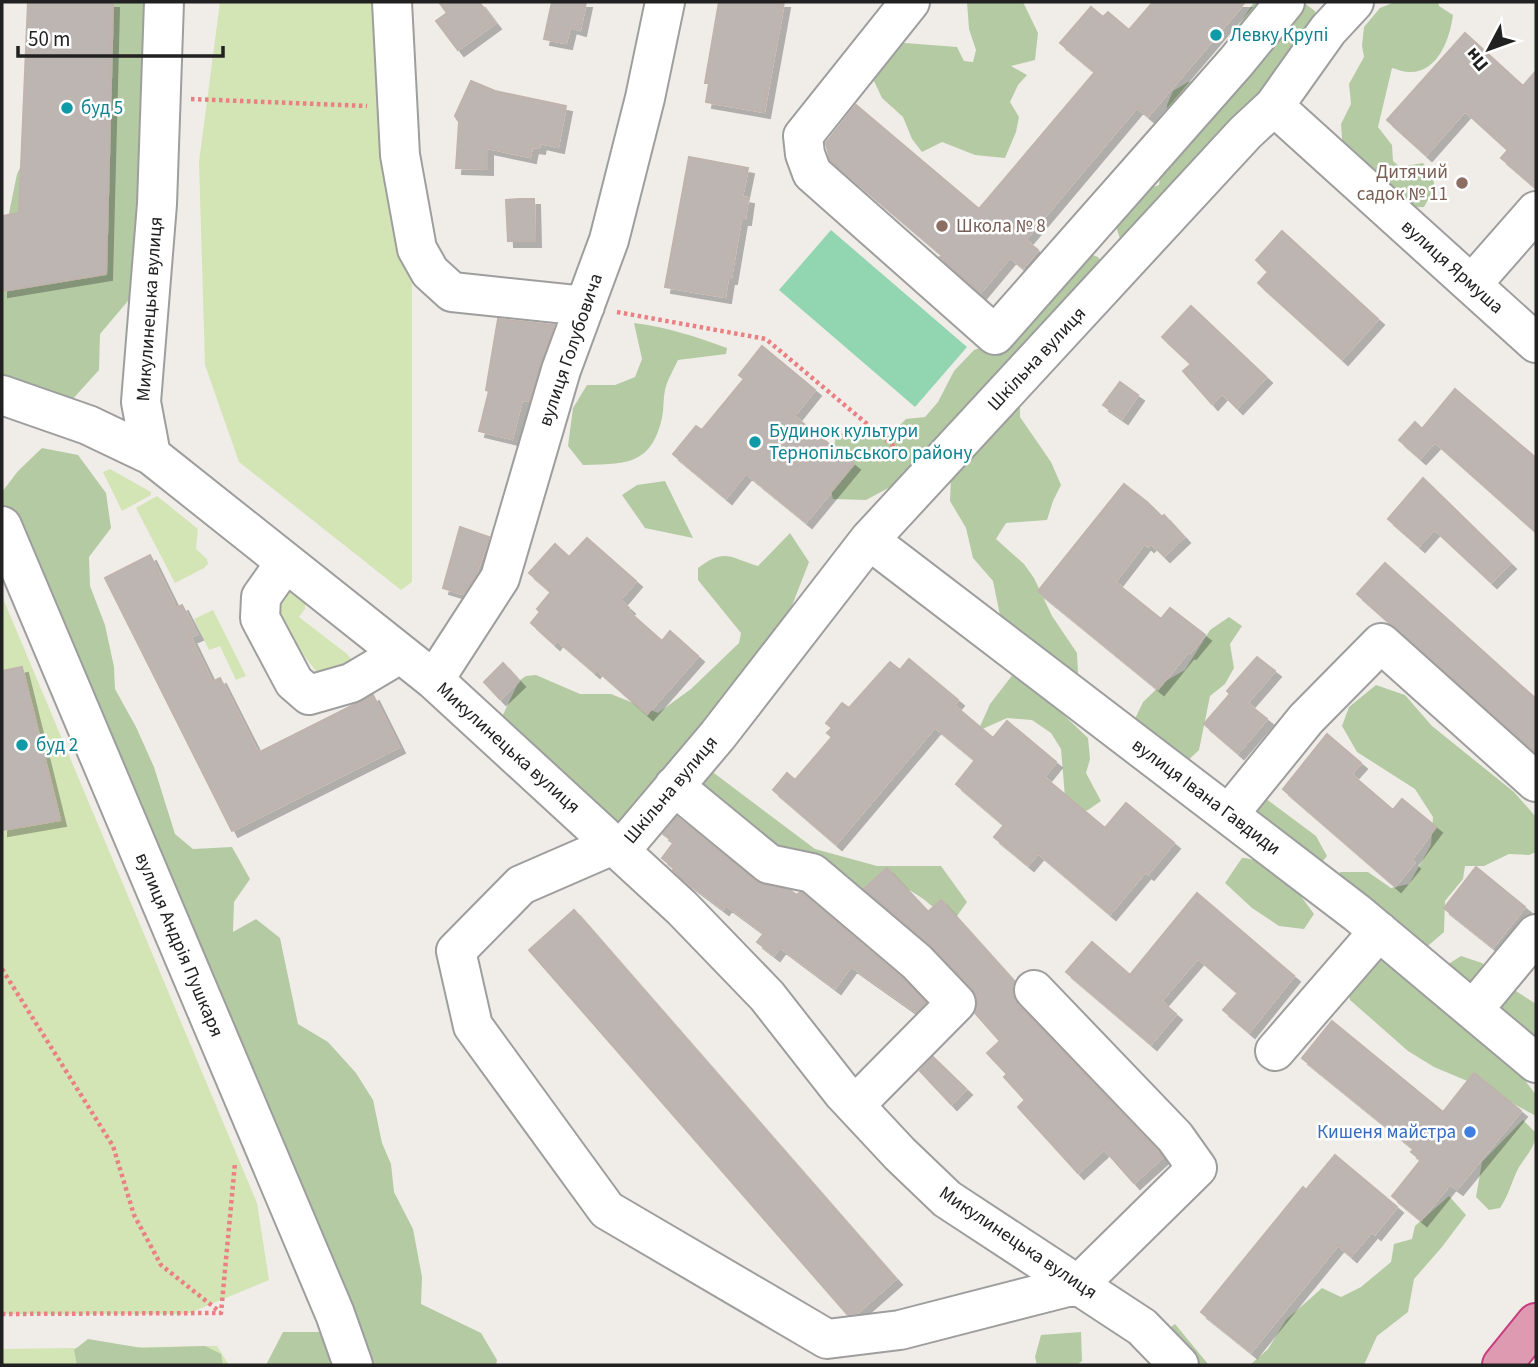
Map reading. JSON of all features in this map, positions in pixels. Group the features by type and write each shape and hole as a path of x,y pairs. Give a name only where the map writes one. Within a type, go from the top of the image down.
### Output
{"highway":[{"path":"1502,1365 1536,1323"}],"street":[{"name":"Микулинецька вулиця","path":"164,2 158,204 141,402 151,455 434,680 682,908 767,996 855,1105 900,1154 947,1199 1142,1327 1179,1365"},
{"path":"392,2 400,155 417,248 430,272 452,292 585,306"},
{"name":"вулиця Голубовича","path":"434,680 500,578 561,370 609,240 645,98 665,2"},
{"path":"910,2 803,136 805,155 812,173 995,335 1236,62 1285,2"},
{"path":"1295,2 1328,30"},
{"name":"Шкільна вулиця","path":"616,848 718,735 869,540 1245,133 1274,106 1328,30 1354,2"},
{"name":"вулиця Ярмуша","path":"1274,106 1536,343"},
{"path":"1472,284 1536,211"},
{"path":"2,395 88,425 151,455"},
{"name":"вулиця Андрія Пушкаря","path":"2,526 335,1314 353,1365"},
{"name":"вулиця Івана Гавдиди","path":"869,540 1378,931 1536,1063"},
{"path":"285,563 261,597 260,618 293,682 309,695 351,683 400,654"},
{"path":"1228,814 1306,719 1381,643 1536,782"},
{"path":"674,786 769,864 812,873 918,962 957,1003 855,1105"},
{"path":"616,848 521,885 456,951 473,1026 607,1209 827,1339 900,1330 1079,1284 1196,1167 1175,1137 1034,990"},
{"path":"1275,1051 1378,931"},
{"path":"1473,1010 1536,934"}],"path":[{"path":"162,97 396,107"},
{"path":"585,306 766,339 929,476"},
{"path":"2,969 113,1146 134,1215 160,1265 221,1313"},
{"path":"221,1313 235,1161"},
{"path":"2,1314 221,1313"}],"green space":[{"path":"53,2 145,2 148,31 133,295 100,334 99,370 61,412 2,387 2,225 7,223 17,174 37,133"},
{"path":"220,2 386,2 412,274 412,582 401,590 239,462 205,365 199,162"},
{"path":"967,2 1023,2 1038,33 1035,60 1011,66 1027,75 1018,85 1010,102 1019,117 1005,158 975,155 942,142 922,152 912,139 903,117 882,98 873,79 892,42 957,47 964,61 973,62 976,50 969,29"},
{"path":"1254,2 1303,2 1315,11 1317,37 1146,228 1120,239 1113,217 1134,193 1159,185 1167,105 1173,91 1188,82 1204,78 1212,58 1230,38"},
{"path":"1395,2 1438,2 1439,6 1453,15 1449,34 1435,61 1418,71 1406,72 1392,68 1378,127 1392,145 1393,161 1400,167 1423,163 1432,176 1433,189 1424,207 1403,208 1343,153 1341,124 1351,104 1349,84 1364,57 1364,27 1380,8"},
{"path":"831,230 967,347 915,407 779,290"},
{"path":"1084,252 1098,257 1101,261 1020,390 1020,417 1051,462 1061,485 1047,520 1006,523 996,539 1024,564 1034,578 1052,616 1077,653 1078,674 1060,678 1001,620 993,581 973,558 966,528 950,501 951,478 894,485 866,500 833,499 826,469 837,435 856,430 875,436 889,436 906,419 925,417 938,402 954,371 974,350 1002,340"},
{"path":"634,323 704,340 727,348 726,354 678,360 666,386 657,433 644,453 624,462 583,465 568,446 573,408 587,385 615,385 635,377 642,359"},
{"path":"42,448 78,455 106,493 111,528 89,557 90,586 105,625 114,667 115,689 154,767 175,834 193,849 232,847 250,879 234,902 233,932 256,919 280,938 298,1024 328,1042 356,1073 373,1100 382,1143 391,1164 394,1192 413,1229 422,1277 421,1304 481,1333 497,1360 496,1365 370,1365 370,1352 348,1310 2,510 2,492 18,471"},
{"path":"110,469 151,492 151,495 122,511 103,472"},
{"path":"665,481 693,538 645,528 622,495 637,485"},
{"path":"157,496 198,529 196,549 207,559 208,564 204,568 175,583 136,508"},
{"path":"790,533 809,562 772,657 626,832 499,723 519,681 526,676 536,675 580,694 611,694 658,713 691,689 739,643 741,633 698,580 698,568 721,556 733,557 758,566"},
{"path":"298,592 306,600 305,609 299,617 347,654 351,659 351,667 321,677 268,611 281,593"},
{"path":"2,596 257,1203 269,1280 187,1314 2,1314"},
{"path":"213,610 246,676 236,680 220,646 209,650 194,619"},
{"path":"1229,617 1242,626 1230,644 1234,668 1225,684 1210,696 1199,750 1182,766 1133,723 1143,702 1164,682 1185,670 1210,630"},
{"path":"1014,673 1033,686 1088,738 1090,759 1086,773 1101,801 1088,810 1071,816 1065,797 1061,749 1051,733 1032,720 1007,718 978,731 990,704"},
{"path":"1376,685 1405,695 1432,726 1514,792 1536,817 1536,852 1529,855 1509,854 1484,866 1465,866 1463,879 1445,901 1444,932 1429,945 1406,945 1341,893 1340,872 1368,872 1391,888 1409,884 1431,845 1433,817 1415,789 1357,752 1342,726 1349,707"},
{"path":"706,767 815,849 877,866 941,866 967,902 952,923 903,887 885,885 859,894 841,896 682,777"},
{"path":"1237,783 1265,798 1316,836 1327,856 1317,868 1262,837"},
{"path":"1242,858 1264,864 1292,886 1314,914 1304,929 1279,926 1252,908 1225,883"},
{"path":"1368,950 1387,959 1515,1067 1536,1095 1536,1116 1484,1088 1434,1067 1408,1051 1350,1000 1345,972"},
{"path":"1461,956 1482,963 1508,986 1536,1004 1536,1082 1442,968"},
{"path":"1523,1120 1536,1133 1534,1142 1500,1208 1489,1210 1476,1197 1482,1162"},
{"path":"1449,1196 1466,1215 1414,1279 1408,1312 1377,1336 1364,1365 1250,1365 1268,1349 1286,1320 1322,1288 1341,1297 1361,1287 1391,1262 1394,1244 1412,1239 1415,1226"},
{"path":"1175,1324 1210,1365 1174,1365 1165,1331"},
{"path":"283,1332 319,1332 337,1353 338,1365 266,1365"},
{"path":"1081,1332 1082,1361 1077,1365 1037,1365 1035,1357 1041,1335"},
{"path":"88,1339 142,1348 205,1346 221,1354 223,1365 77,1365 74,1350"},
{"path":"217,1346 229,1365 2,1365 2,1349"}],"building":[{"name":"буд 5","path":"28,2 113,2 106,274 2,291 2,216 19,213"},
{"path":"439,2 479,2 495,23 458,50 436,21 447,13"},
{"path":"552,2 586,2 580,30 570,27 566,43 544,39"},
{"path":"719,2 784,2 764,112 706,102 709,83 705,83"},
{"path":"1153,2 1245,2 1148,116 1137,107 1025,240 1038,250 1023,268 1010,257 980,293 940,257 942,255 830,160 826,143 856,105 979,209 1095,72 1060,43 1091,7 1103,17 1108,12 1129,30"},
{"path":"1465,33 1523,86 1536,71 1536,188 1501,158 1508,150 1465,111 1426,155 1387,120"},
{"path":"471,81 495,91 566,106 558,147 540,143 539,148 532,147 530,157 487,148 487,169 456,168 459,122 455,116"},
{"path":"689,157 748,168 742,197 748,198 745,219 741,219 725,297 665,287"},
{"path":"534,199 535,241 508,241 506,200"},
{"path":"1282,231 1378,319 1342,359 1258,283 1268,272 1256,260"},
{"path":"1191,306 1266,377 1237,408 1222,393 1212,404 1183,371 1191,364 1162,337"},
{"path":"498,319 554,325 529,401 522,400 512,439 479,431 489,391 486,390"},
{"name":"Будинок культури Тернопільського району","path":"762,346 815,390 794,416 854,464 806,522 746,473 726,498 673,454 696,426 702,430 744,379 739,375"},
{"path":"1120,382 1138,395 1122,418 1103,405"},
{"path":"1455,389 1536,458 1536,532 1435,442 1420,458 1399,440 1415,422 1422,429"},
{"path":"1423,478 1510,563 1491,582 1434,529 1419,546 1388,519"},
{"path":"1124,484 1162,517 1164,515 1184,537 1164,556 1151,543 1148,546 1145,543 1115,582 1161,619 1170,608 1205,635 1158,689 1038,591"},
{"path":"460,527 489,537 475,577 463,594 443,588"},
{"path":"587,538 636,581 620,600 629,608 627,610 662,641 670,631 698,656 647,714 596,669 594,672 557,640 554,644 531,623 540,612 537,609 551,592 529,573 555,544 569,557"},
{"path":"150,555 176,608 182,605 197,634 190,637 212,682 220,678 258,753 373,695 399,747 232,831 105,578"},
{"path":"1385,563 1536,699 1536,753 1357,594"},
{"path":"1257,657 1275,671 1247,703 1267,719 1238,753 1204,724 1230,694 1227,691"},
{"path":"909,659 958,700 954,705 993,738 1007,721 1056,762 1044,777 1105,828 1126,803 1174,843 1148,874 1145,872 1110,914 1038,853 1028,865 994,837 1004,825 956,784 975,760 935,727 836,844 773,790 787,773 795,780 832,737 827,733 832,728 826,723 842,703 849,708 890,662 900,670"},
{"path":"503,663 519,681 500,699 484,682"},
{"name":"буд 2","path":"22,667 60,820 2,830 2,671"},
{"path":"1327,734 1361,763 1351,774 1393,810 1402,799 1436,827 1411,860 1414,863 1395,886 1283,789"},
{"path":"677,817 756,881 797,895 802,893 902,978 926,1003 916,1012 851,966 835,988 780,947 774,955 757,942 764,933 726,905 723,909 683,879 662,858 674,842 663,834"},
{"path":"1476,867 1525,907 1493,947 1444,908"},
{"path":"887,868 928,912 941,900 1014,981 1013,995 1018,1005 1163,1157 1134,1183 1104,1149 1078,1173 1018,1107 1025,1100 1004,1077 1007,1074 987,1053 1000,1041 975,1013 977,998 972,988 931,945 864,889"},
{"path":"1197,893 1294,976 1249,1032 1223,1010 1238,993 1198,958 1161,1001 1176,1014 1151,1044 1066,972 1092,942 1130,975"},
{"path":"574,910 896,1279 857,1313 847,1314 529,950"},
{"path":"1332,1021 1443,1112 1474,1073 1521,1111 1457,1189 1450,1184 1421,1220 1392,1196 1421,1160 1411,1152 1414,1149 1302,1058"},
{"path":"933,1057 966,1089 951,1104 920,1071"},
{"path":"1335,1155 1397,1207 1375,1234 1372,1231 1351,1256 1338,1245 1251,1352 1201,1312 1303,1187 1306,1190"}],"place":[{"name":"Левку Крупі","path":"1216,35"},
{"name":"буд 5","path":"67,108"},
{"name":"Дитячий садок № 11","path":"1462,183"},
{"name":"Школа № 8","path":"942,226"},
{"name":"Будинок культури Тернопільського району","path":"755,442"},
{"name":"буд 2","path":"22,745"},
{"name":"Кишеня майстра","path":"1470,1132"}]}
